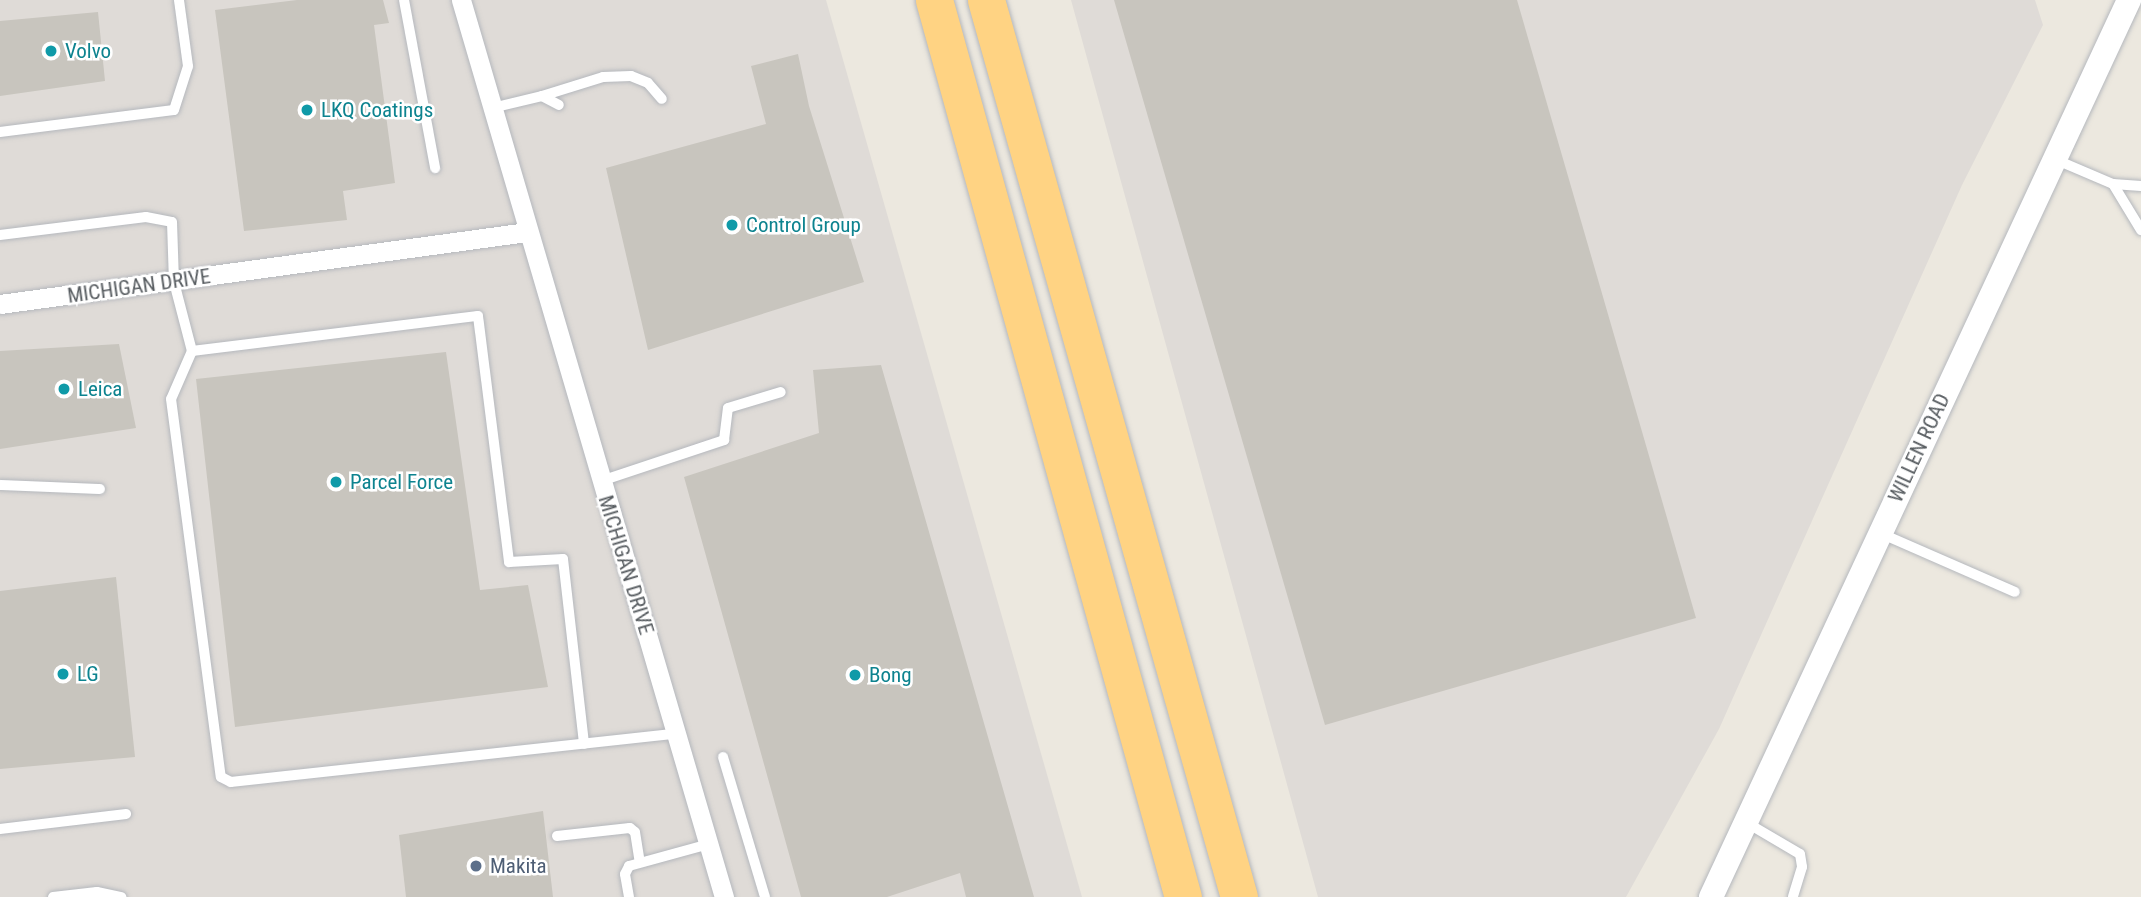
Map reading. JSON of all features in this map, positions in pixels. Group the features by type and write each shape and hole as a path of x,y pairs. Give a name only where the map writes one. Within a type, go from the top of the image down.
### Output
{"highway":[{"path":"934,0 1183,897"},
{"path":"986,0 1239,897"}],"street":[{"name":"MICHIGAN DRIVE","path":"461,0 724,897"},
{"name":"WILLEN ROAD","path":"1717,897 1754,827 2129,0"},
{"name":"WILLEN ROAD","path":"1711,897 2141,9"},
{"name":"MICHIGAN DRIVE","path":"0,304 527,232"}],"lane":[{"path":"0,132 174,110 188,66 178,0"},
{"path":"404,0 435,168"},
{"path":"492,108 603,77 631,76 648,83 662,99"},
{"path":"542,96 559,105"},
{"path":"2066,164 2113,184 2141,186"},
{"path":"2113,184 2141,230"},
{"path":"0,235 145,217 172,222 174,282 192,351 171,399 221,777 231,782 676,734"},
{"path":"192,351 478,316 509,562 563,559 584,744"},
{"path":"601,481 724,440 728,408 781,392"},
{"path":"0,485 100,489"},
{"path":"1886,536 2015,592"},
{"path":"723,757 765,897"},
{"path":"0,829 126,814"},
{"path":"1754,827 1800,854 1802,867 1793,897"},
{"path":"557,836 630,828 635,832 640,862"},
{"path":"629,897 626,870 640,862 709,844"},
{"path":"52,897 97,892 121,897"}],"shaded area":[{"path":"0,0 826,0 1082,897 0,897"},
{"path":"1071,0 2035,0 2043,25 1962,185 1719,729 1626,897 1318,897"}],"building":[{"name":"LKQ Coatings","path":"297,0 383,0 389,23 374,25 395,183 343,191 347,220 244,231 215,10"},
{"path":"1114,0 1517,0 1696,618 1325,725"},
{"name":"Volvo","path":"98,12 105,81 0,96 0,21"},
{"name":"Control Group","path":"798,54 809,106 864,282 648,350 606,168 766,124 751,66"},
{"name":"Leica","path":"119,344 136,428 0,449 0,351"},
{"name":"Parcel Force","path":"446,352 480,590 528,585 548,687 235,727 196,379"},
{"name":"Bong","path":"881,365 1034,897 966,897 960,873 887,897 801,897 684,477 819,433 813,370"},
{"name":"LG","path":"116,577 135,757 0,769 0,591"},
{"name":"Makita","path":"543,811 553,897 406,897 399,835"}],"place":[{"name":"Volvo","path":"51,51"},
{"name":"LKQ Coatings","path":"307,110"},
{"name":"Control Group","path":"732,225"},
{"name":"Leica","path":"64,389"},
{"name":"Parcel Force","path":"336,482"},
{"name":"LG","path":"63,674"},
{"name":"Bong","path":"855,675"},
{"name":"Makita","path":"476,866"}]}
